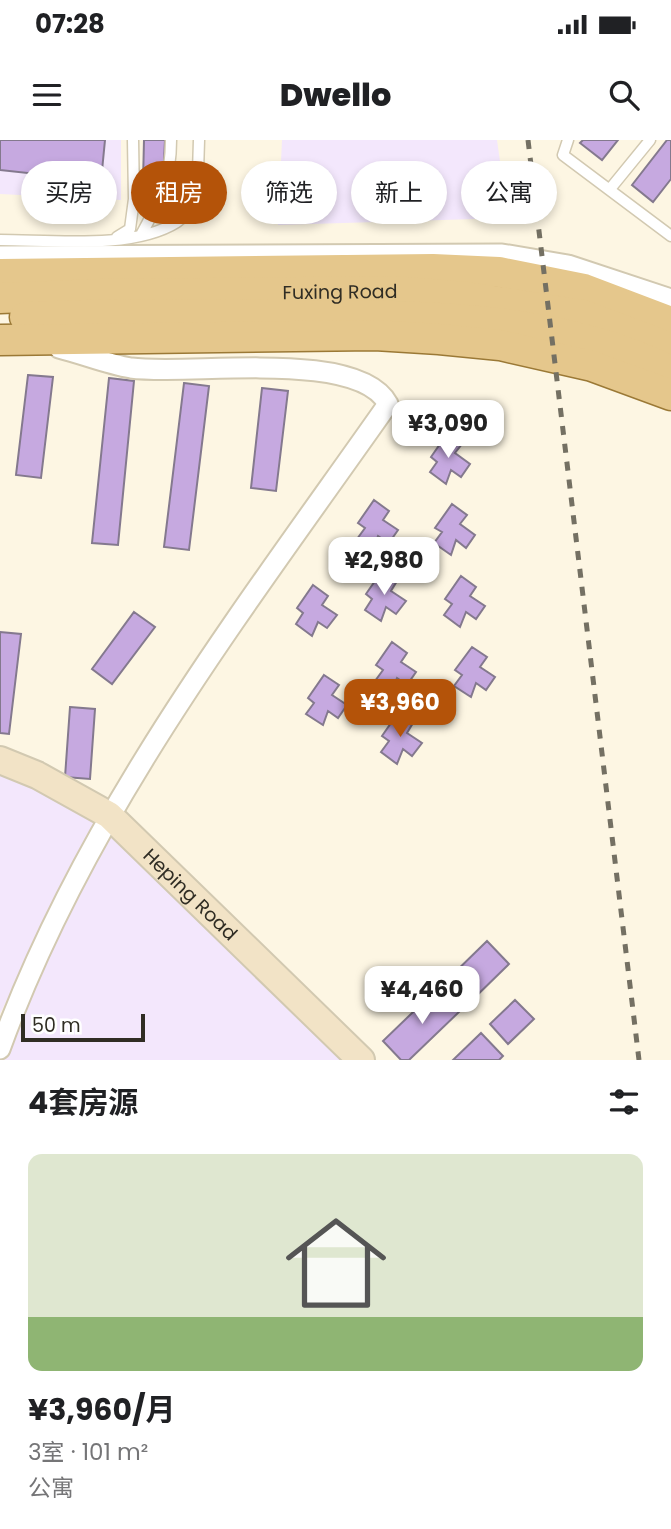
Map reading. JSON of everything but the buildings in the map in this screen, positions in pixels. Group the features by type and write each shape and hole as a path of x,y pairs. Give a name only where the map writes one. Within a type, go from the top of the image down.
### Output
{"main road":[{"path":"0,274 433,269 499,272 584,289 671,322"},
{"name":"Fuxing Road","path":"0,298 97,294 406,292 467,297 584,315 671,348"},
{"name":"Fuxing Road","path":"0,319 211,314 423,315 468,319 594,341 671,371"},
{"path":"0,340 375,335 439,339 500,345 592,366 671,395"}],"street":[{"path":"0,256 502,254 568,265 671,299"},
{"path":"0,348 377,344 505,356 603,379 671,403"},
{"path":"0,1049 21,992 109,815 222,641 388,404 382,393 370,386 345,376 313,370 131,368 59,348"},
{"name":"Heping Road","path":"0,760 48,781 109,815 361,1060"}],"lane":[{"path":"114,240 130,229 134,199 133,140"},
{"path":"141,235 164,193 169,175 171,140"},
{"path":"0,240 114,240 141,235 176,223 197,204 199,140"},
{"path":"568,140 564,155 667,233 671,219"},
{"path":"610,189 650,140"}],"shaded area":[{"path":"0,140 121,140 121,200 117,200 117,161 21,161 21,195 0,194"},
{"path":"282,140 497,140 500,161 461,161 461,219 447,220 447,161 351,161 351,223 337,223 337,161 281,161"},
{"path":"0,764 98,815 0,1014"},
{"path":"113,829 349,1060 4,1060 31,987"}],"railway":[{"path":"528,140 639,1060"}]}
